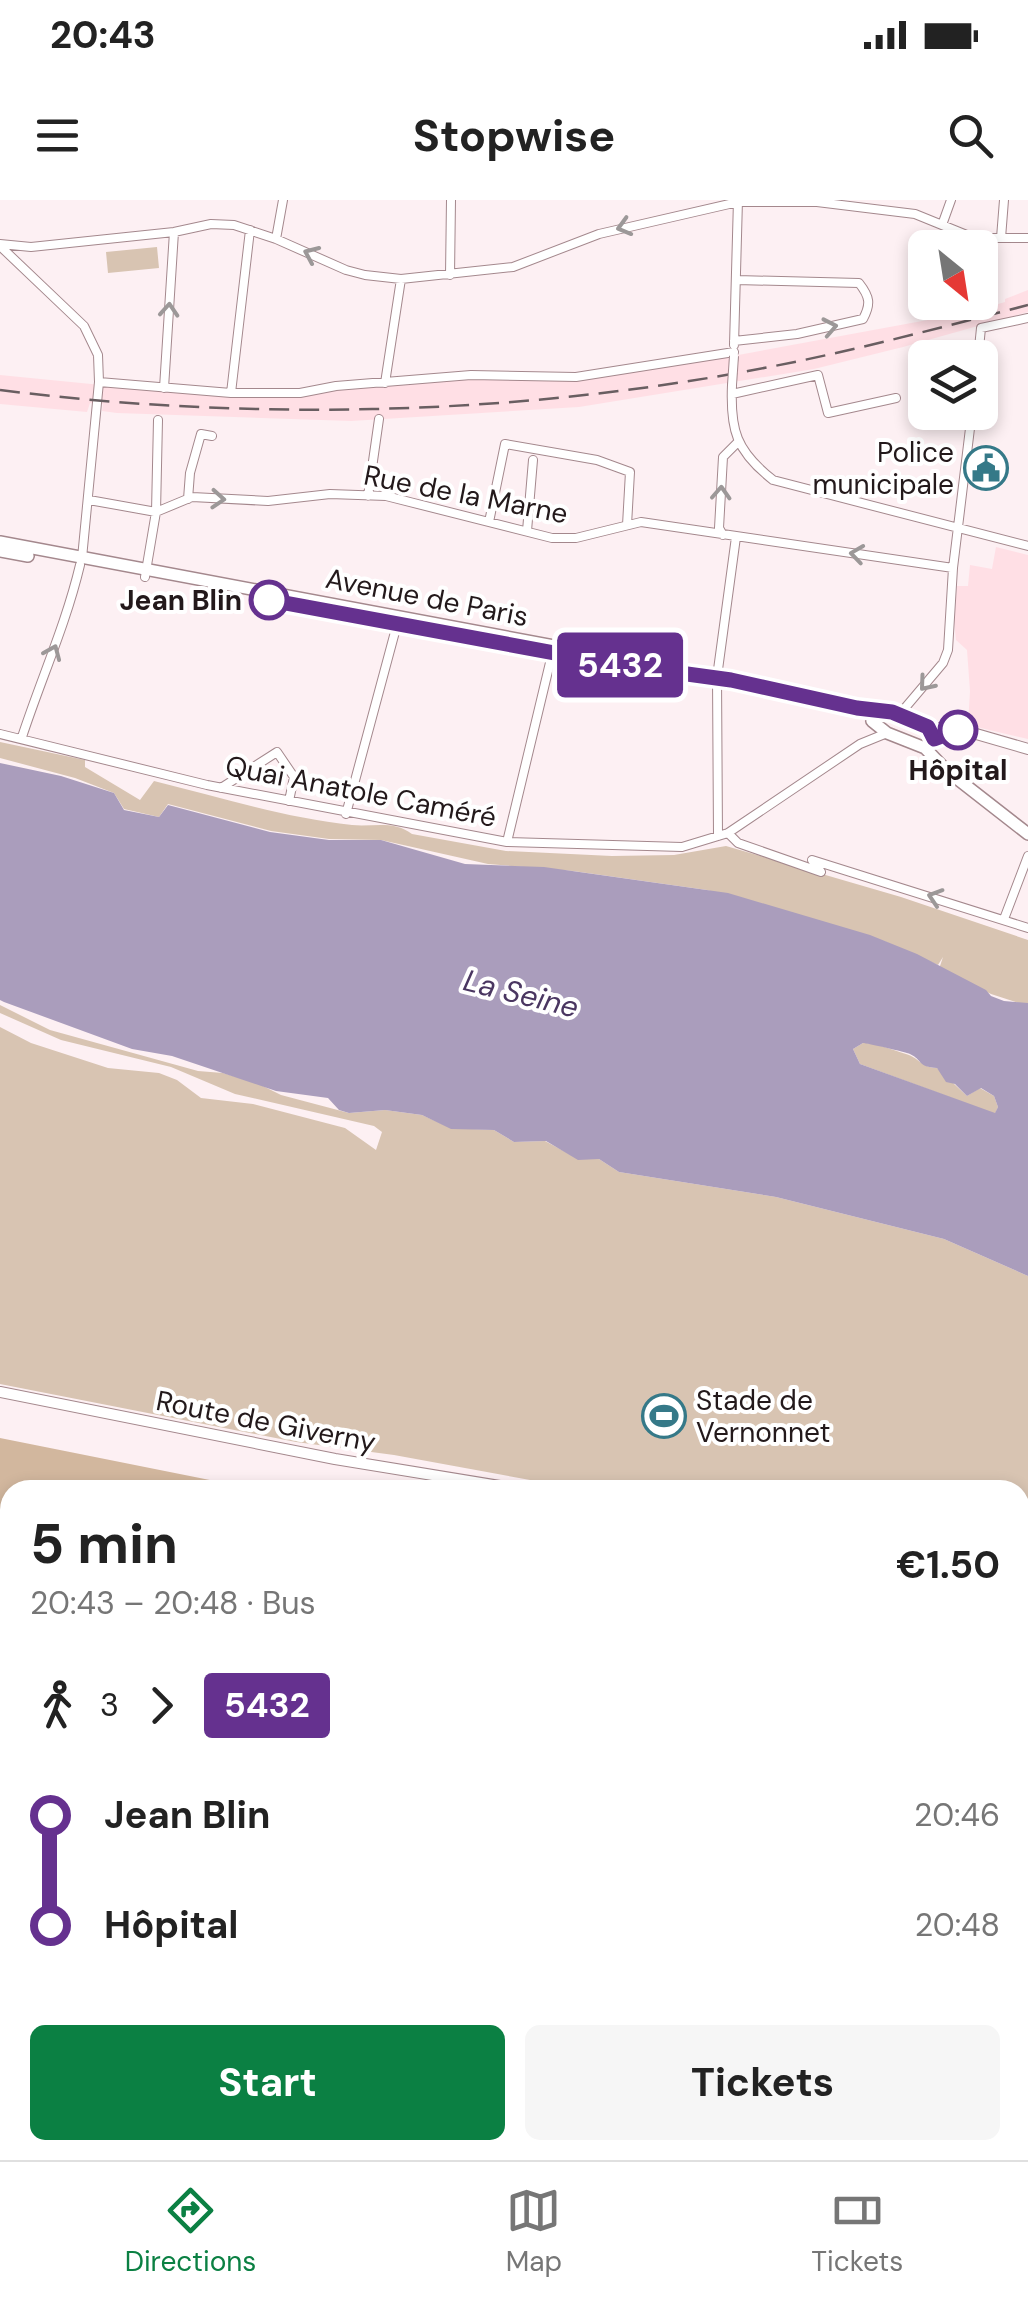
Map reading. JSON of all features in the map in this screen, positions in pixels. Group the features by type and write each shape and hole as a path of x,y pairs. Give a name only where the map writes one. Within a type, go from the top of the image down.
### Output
{"main road":[{"name":"Avenue de Paris","path":"0,542 81,561 717,677 857,708 874,716 899,715 931,739"},
{"name":"Avenue de Paris","path":"0,551 81,561"},
{"path":"874,716 886,733 931,739 958,730 1028,749"},
{"path":"931,739 961,782 1028,834"},
{"name":"Route de Giverny","path":"0,1392 335,1459 463,1480"}],"street":[{"path":"276,238 283,200"},
{"path":"450,275 451,200"},
{"path":"910,200 915,214"},
{"path":"942,225 952,200"},
{"path":"1001,238 1004,200"},
{"path":"738,201 732,426 752,464 772,480 1028,546"},
{"path":"0,245 31,247 174,232 211,224 276,238 365,276 401,279 513,267 614,230 738,201 817,202 915,214 951,230"},
{"path":"231,393 250,230"},
{"path":"164,388 174,232"},
{"path":"998,239 1028,238"},
{"path":"0,245 84,326 98,356 100,382 81,561 66,620 22,737"},
{"path":"385,383 401,279"},
{"path":"100,382 231,393 300,393 471,375 576,377 734,350 842,326 863,319 870,306 868,294 859,283 736,280"},
{"path":"980,340 981,328 1028,318"},
{"path":"732,389 818,375 828,414 896,398"},
{"path":"368,496 379,419"},
{"path":"146,573 156,512 158,420"},
{"path":"899,715 944,664 948,650 953,568 970,430"},
{"path":"188,498 190,473 201,434 212,436"},
{"path":"724,535 719,528 723,457 738,442"},
{"path":"489,522 505,444 597,460 630,472 627,525"},
{"path":"527,531 532,460"},
{"name":"Rue de la Marne","path":"156,512 188,498 268,502 330,494 386,496 552,538 576,538 640,522 953,568"},
{"path":"89,500 156,512"},
{"path":"723,834 717,677 736,536"},
{"path":"346,814 398,620"},
{"path":"507,842 553,649"},
{"path":"860,744 868,736 874,716"},
{"path":"723,834 860,744 886,733"},
{"name":"Quai Anatole Caméré","path":"0,734 221,788 507,842 682,847 723,834"},
{"path":"221,788 277,752 294,776 289,801"},
{"path":"723,834 821,872 812,860 1028,928"},
{"path":"1004,920 1028,856"}],"shaded area":[{"path":"157,247 159,268 108,273 106,252"},
{"path":"1028,290 1028,312 928,340 908,340 908,346 814,369 579,407 351,421 117,413 102,411 103,404 90,403 87,412 0,404 0,375 213,396 271,397 390,384 496,378 583,379 928,320 998,320 998,304"},
{"path":"996,547 1028,555 1028,739 968,725 967,650 956,640 954,621 957,586 968,586 970,565 992,569"},
{"path":"0,742 85,760 85,767 140,800 154,781 302,817 391,826 412,834 506,851 674,855 726,846 901,897 1028,940 1028,1006 991,994 939,969 943,957 938,965 886,942 707,890 573,871 488,864 381,840 329,839 271,831 168,804 159,817 124,809 114,793 0,758"},
{"path":"0,1005 50,1030 198,1071 223,1073 281,1095 349,1113 385,1110 422,1115 451,1128 494,1130 514,1142 545,1141 573,1156 599,1159 619,1172 776,1197 944,1239 1028,1276 1028,1480 530,1480 296,1442 0,1384 0,1027 31,1043 108,1068 159,1073 177,1080 201,1098 253,1104 345,1128 376,1150 382,1132 374,1126 235,1094 171,1067 61,1040 0,1013"},
{"path":"863,1043 890,1048 937,1068 967,1096 980,1088 994,1096 998,1107 995,1114 860,1064 853,1049"},
{"path":"0,1438 210,1480 0,1480"}],"water":[{"name":"La Seine","path":"0,763 114,793 124,810 159,817 168,805 270,832 329,840 381,840 465,864 544,867 728,893 870,935 917,954 991,996 1028,1003 1028,1276 944,1239 776,1197 619,1172 599,1159 578,1160 546,1141 514,1142 494,1130 451,1129 422,1115 385,1110 349,1113 339,1110 328,1098 276,1091 172,1056 132,1049 0,1000","holes":["863,1043 910,1054 923,1065 937,1068 946,1082 955,1084 967,1096 981,1088 994,1096 998,1107 995,1113 860,1064 853,1049"]}],"railway":[{"path":"0,390 186,406 375,409 469,405 656,386 783,364 1028,305"}],"bus line":[{"name":"5432","path":"269,600 614,664 667,668 857,708 885,710 928,727 934,732 934,739 958,730"}],"place":[{"name":"Police municipale","path":"986,468"},
{"name":"Jean Blin","path":"269,600"},
{"name":"Hôpital","path":"958,730"},
{"name":"Stade de Vernonnet","path":"664,1416"}]}
